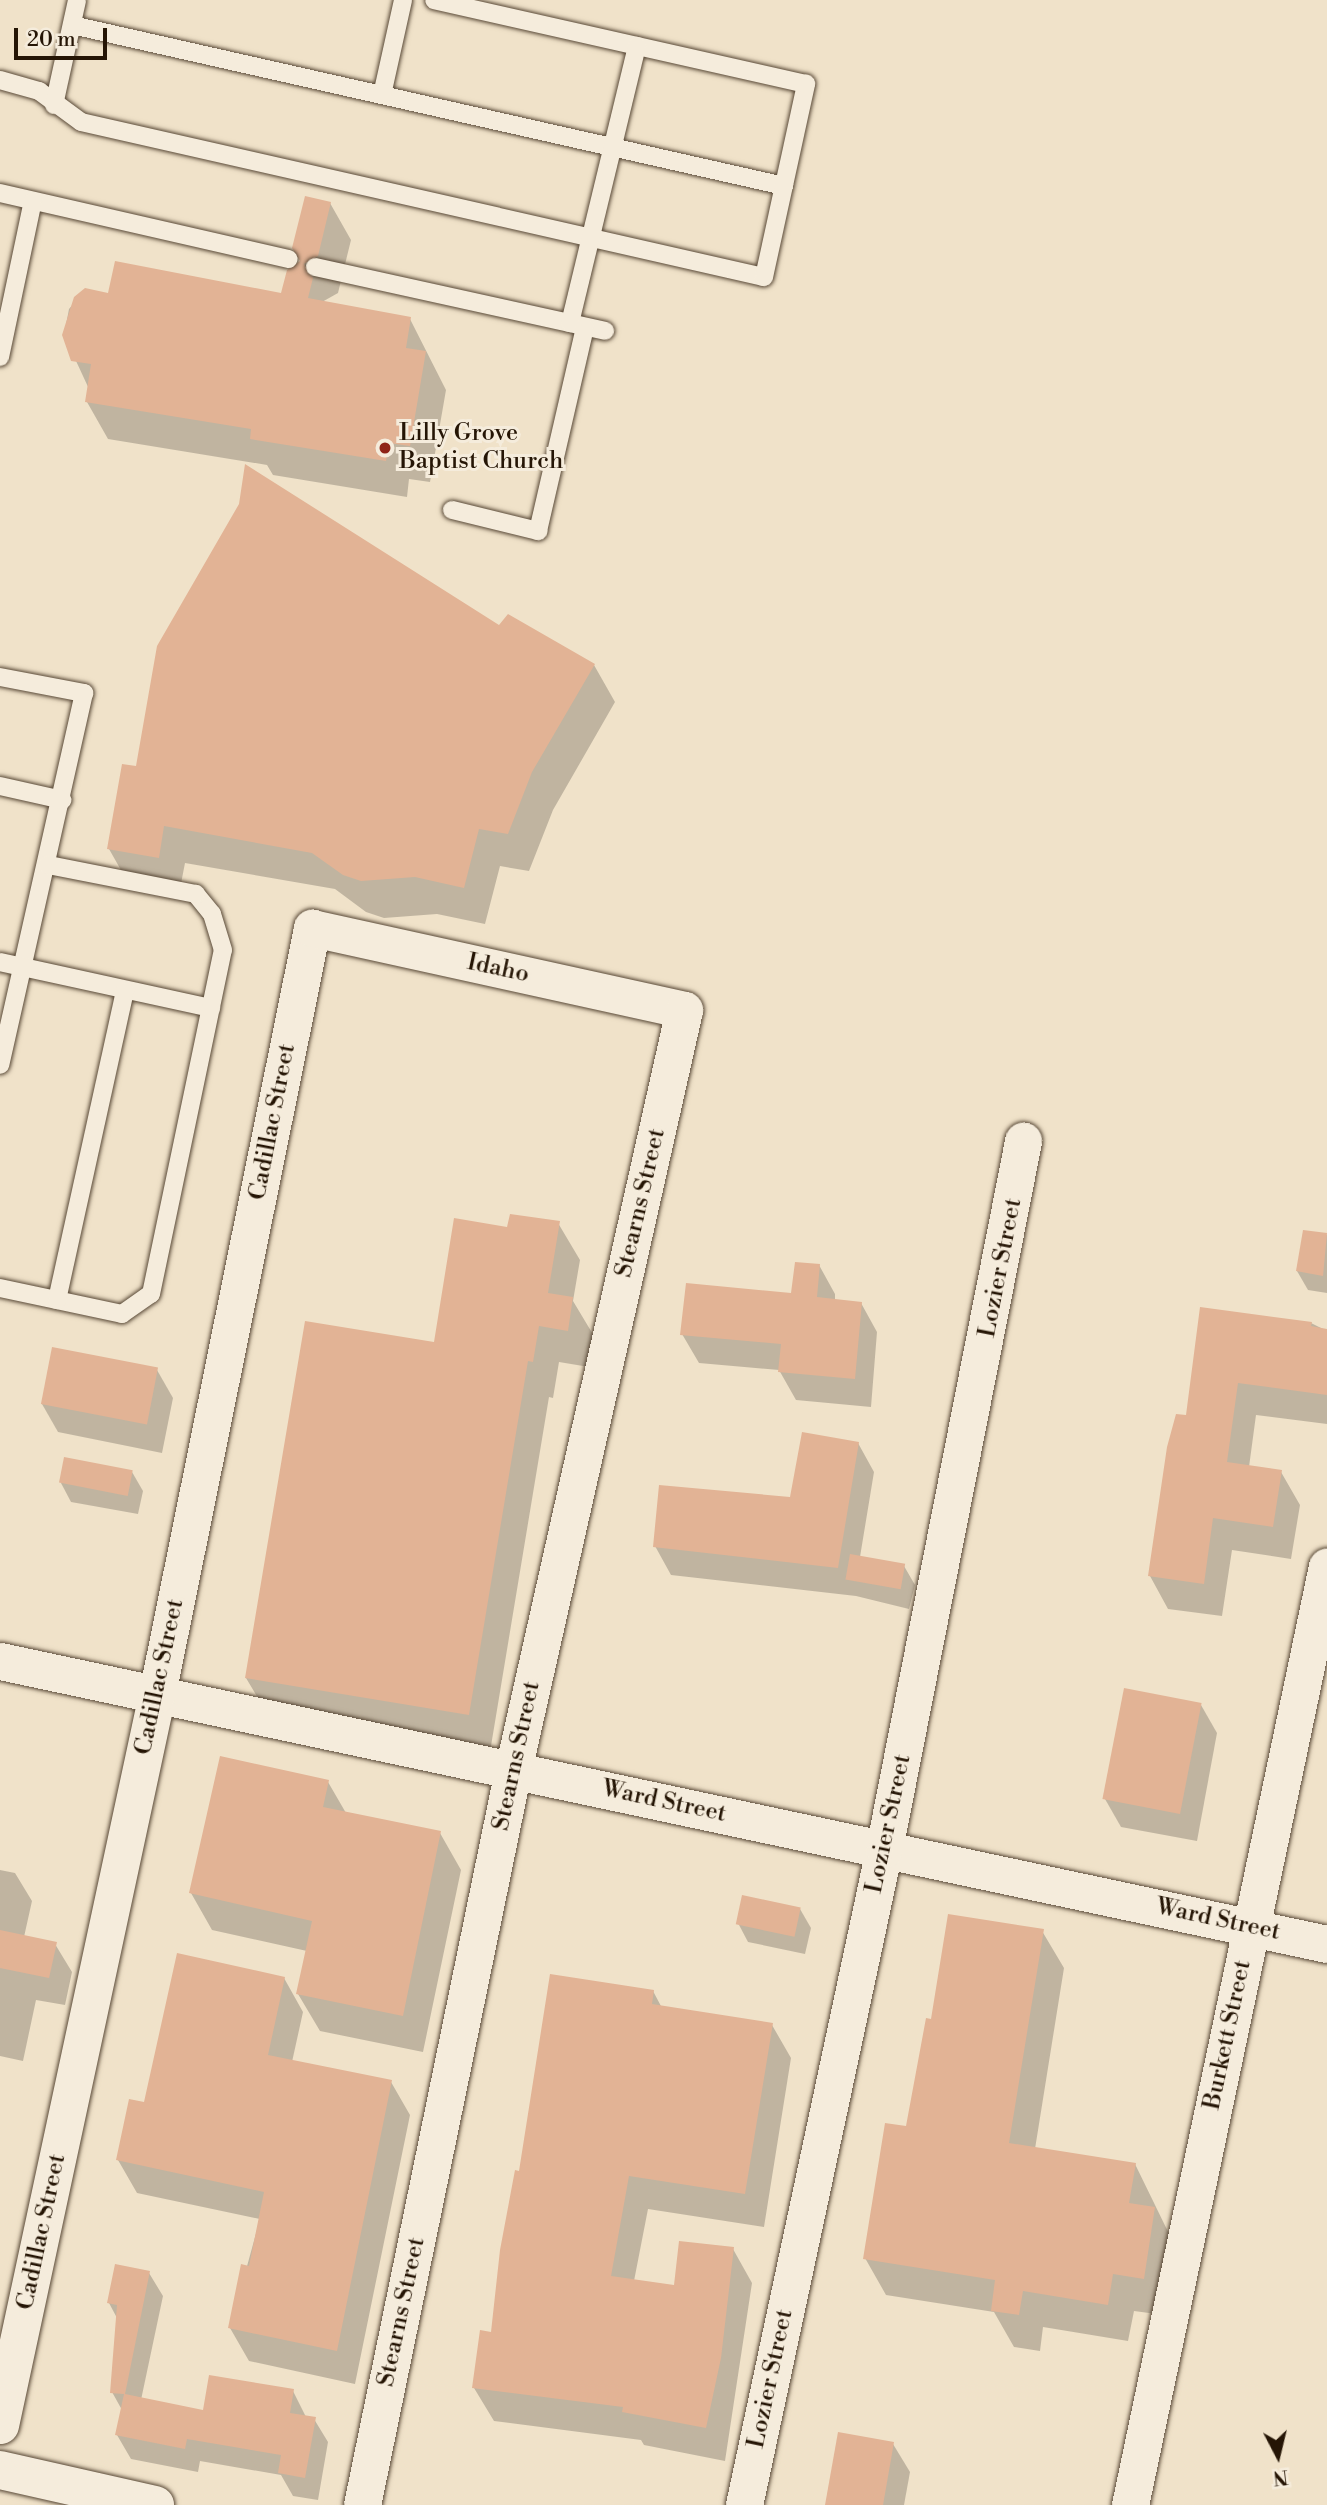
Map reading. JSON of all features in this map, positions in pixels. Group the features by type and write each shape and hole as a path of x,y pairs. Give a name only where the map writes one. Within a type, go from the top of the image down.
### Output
{"street":[{"name":"Idaho","path":"312,928 684,1010"},
{"name":"Cadillac Street","path":"0,2425 157,1694 312,928"},
{"name":"Stearns Street","path":"362,2505 513,1770 684,1010"},
{"name":"Lozier Street","path":"744,2505 884,1849 1012,1216 1023,1141"},
{"name":"Burkett Street","path":"1130,2505 1327,1566"},
{"name":"Ward Street","path":"0,1661 1327,1944"},
{"path":"0,2470 79,2497 155,2505"}],"lane":[{"path":"54,106 78,0"},
{"path":"382,95 403,0"},
{"path":"0,80 39,91 54,106 80,122 764,277 806,84 434,0"},
{"path":"72,26 784,186"},
{"path":"452,510 538,531 591,238 637,46"},
{"path":"0,193 289,259"},
{"path":"0,357 33,201"},
{"path":"315,267 605,331"},
{"path":"0,677 84,692 48,865 21,966 0,1065"},
{"path":"0,786 62,800"},
{"path":"0,1288 122,1314 151,1294 223,950 212,914 196,894 48,865"},
{"path":"0,962 211,1008"},
{"path":"57,1300 125,991"}],"building":[{"path":"305,196 331,202 318,256 304,264 313,278 308,298 411,317 406,348 426,351 410,446 389,443 386,461 250,439 251,429 85,402 91,364 71,361 62,335 74,297 85,288 108,293 115,261 281,293 287,270 300,261 292,248"},
{"path":"245,464 499,625 508,614 595,664 532,772 508,834 479,829 464,888 415,877 361,881 343,875 312,853 164,826 159,858 107,849 122,764 136,766 157,646 239,504"},
{"path":"510,1214 560,1221 548,1293 573,1297 568,1331 539,1326 533,1362 528,1361 469,1715 245,1678 305,1321 434,1342 454,1218 507,1227"},
{"path":"1303,1230 1327,1233 1323,1276 1296,1271"},
{"path":"795,1262 820,1264 817,1297 862,1302 855,1379 778,1372 781,1344 680,1335 686,1283 791,1293"},
{"path":"1200,1307 1312,1322 1311,1326 1327,1329 1327,1395 1238,1383 1227,1462 1282,1470 1273,1527 1213,1518 1204,1584 1148,1576 1167,1447 1176,1414 1186,1415"},
{"path":"52,1347 158,1368 147,1425 41,1404"},
{"path":"802,1432 859,1442 838,1568 653,1547 659,1485 790,1497"},
{"path":"64,1457 133,1470 128,1496 59,1483"},
{"path":"850,1554 905,1564 901,1589 845,1580"},
{"path":"1124,1688 1202,1703 1180,1814 1102,1799"},
{"path":"220,1756 329,1780 323,1807 441,1831 403,2016 296,1994 312,1921 189,1893"},
{"path":"742,1895 801,1907 794,1937 736,1924"},
{"path":"948,1914 1044,1929 1009,2143 1136,2163 1129,2203 1155,2207 1144,2279 1113,2274 1108,2305 1023,2291 1019,2315 991,2311 995,2280 863,2259 885,2123 906,2126 926,2018 931,2019"},
{"path":"0,1930 57,1942 49,1978 0,1968"},
{"path":"177,1953 285,1977 268,2055 392,2080 337,2351 228,2328 241,2264 249,2266 264,2192 116,2160 129,2099 144,2102"},
{"path":"550,1974 654,1990 652,2004 773,2023 745,2194 629,2176 611,2276 674,2285 679,2241 734,2247 721,2358 706,2428 622,2412 623,2407 472,2388 480,2330 491,2332 500,2250 515,2170 519,2171"},
{"path":"115,2264 150,2271 125,2394 203,2410 209,2375 294,2389 290,2413 316,2417 305,2478 278,2473 281,2455 187,2439 185,2449 115,2435 124,2394 110,2393 117,2305 107,2303"},
{"path":"838,2432 894,2442 883,2505 825,2505"}],"place":[{"name":"Lilly Grove Baptist Church","path":"385,448"}]}
